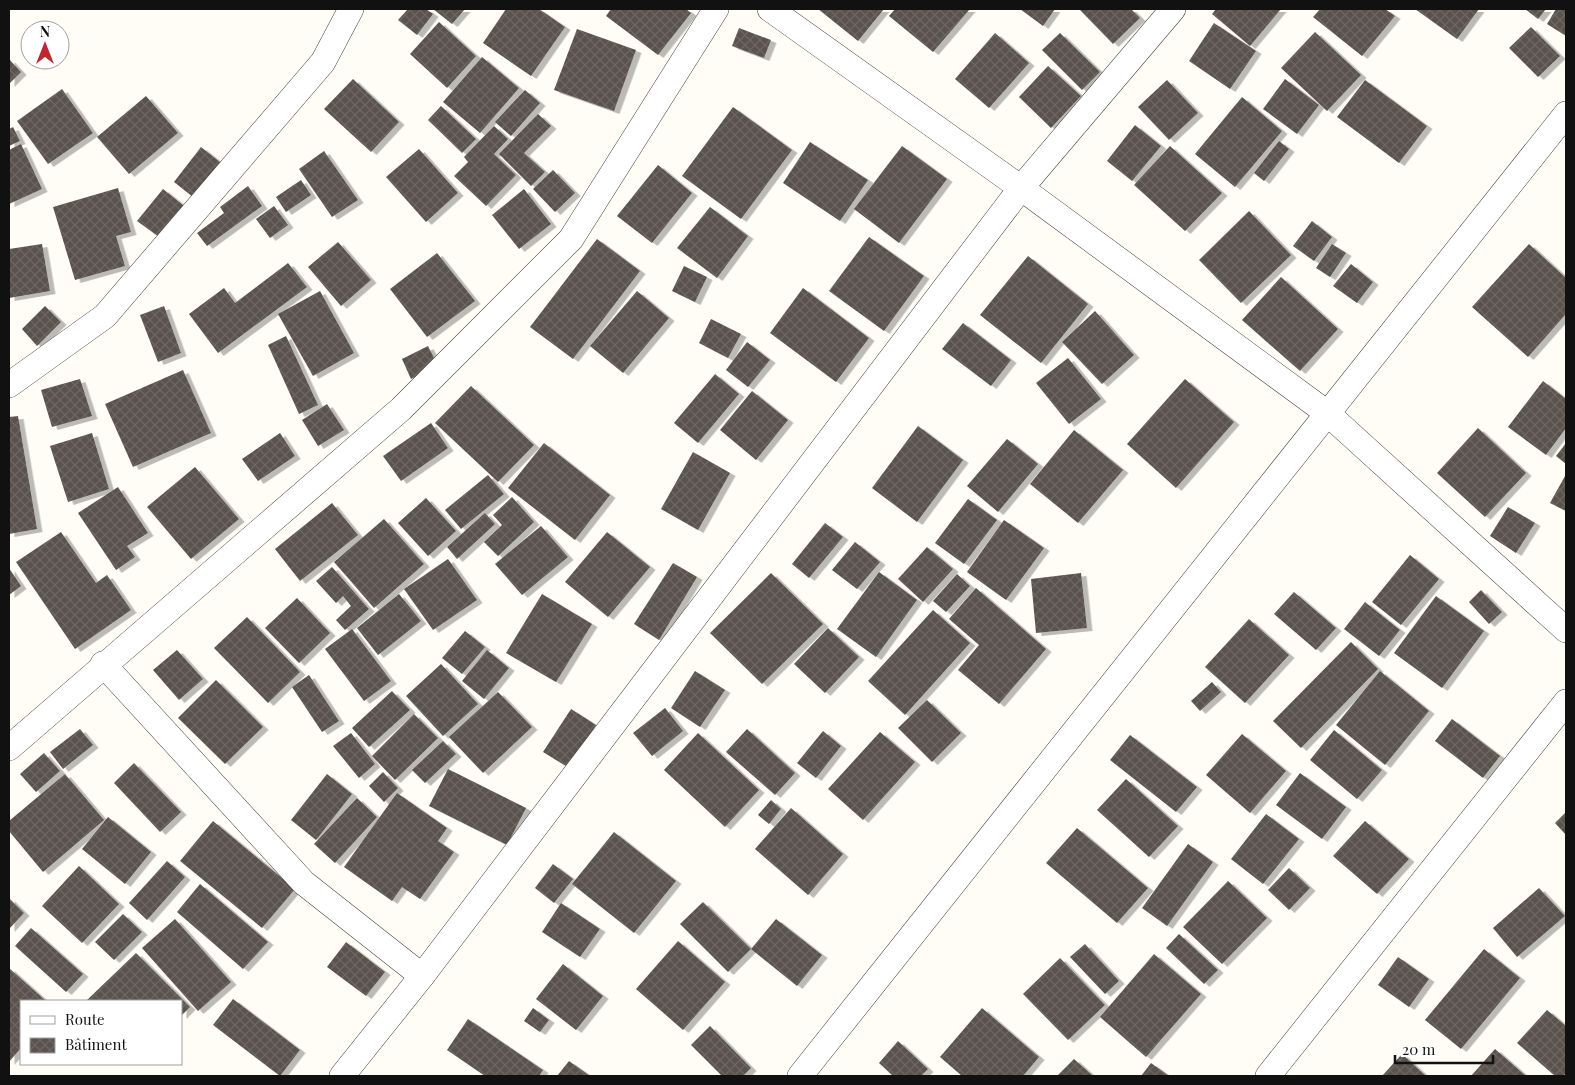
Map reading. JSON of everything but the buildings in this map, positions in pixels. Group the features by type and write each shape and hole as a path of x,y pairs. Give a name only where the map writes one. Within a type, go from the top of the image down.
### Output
{"street":[{"path":"9,385 105,316 323,62 351,9"},
{"path":"9,748 103,664 400,409 571,239 716,9"},
{"path":"770,9 1021,188 1327,413 1566,630"},
{"path":"342,1076 422,976 1021,188 1173,9"},
{"path":"800,1076 1566,114"},
{"path":"103,664 304,883 422,976"},
{"path":"1268,1076 1566,702"}]}
